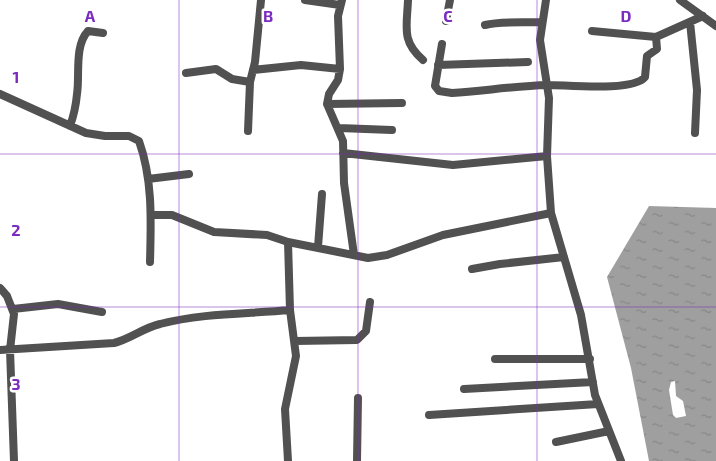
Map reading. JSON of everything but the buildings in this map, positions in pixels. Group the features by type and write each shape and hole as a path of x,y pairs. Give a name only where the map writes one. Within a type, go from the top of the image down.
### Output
{"street":[{"path":"248,132 250,82 261,0"},
{"path":"305,0 341,3 337,25 340,69 338,80 329,94 327,104 343,141 344,182 354,254"},
{"path":"408,0 407,41 411,49 424,60"},
{"path":"446,21 450,0"},
{"path":"545,0 540,47 547,86 547,156 551,213 581,315 598,404 621,461"},
{"path":"680,0 716,26"},
{"path":"592,31 656,37 703,16"},
{"path":"485,25 500,22 512,24 542,22"},
{"path":"690,22 697,90 695,133"},
{"path":"70,126 76,104 79,61 84,37 88,31 102,34"},
{"path":"442,44 435,86 436,89 445,92 547,86 607,87 640,82 645,77 647,56 657,49 656,37"},
{"path":"438,65 528,62"},
{"path":"253,70 301,65 340,69"},
{"path":"186,72 216,69 232,79 250,82"},
{"path":"0,94 86,133 135,138 141,147 148,180 152,215 150,262"},
{"path":"327,104 402,103"},
{"path":"339,128 392,130"},
{"path":"343,153 453,165 547,156"},
{"path":"148,180 189,174"},
{"path":"318,248 322,194"},
{"path":"152,215 172,215 214,232 267,235 288,242 376,257 443,235 551,213"},
{"path":"288,242 290,310 296,356 286,409 288,461"},
{"path":"472,270 500,264 564,257"},
{"path":"0,288 7,296 13,309 10,350 14,461"},
{"path":"294,341 357,340 366,331 370,302"},
{"path":"13,309 58,304 102,312"},
{"path":"0,350 114,343 124,341 145,328 162,324 211,316 290,310"},
{"path":"495,359 590,359"},
{"path":"464,389 593,382"},
{"path":"357,461 358,398"},
{"path":"429,415 598,404"},
{"path":"556,442 609,431"}],"water":[{"path":"649,206 716,208 716,461 649,461 631,368 607,277","holes":["675,381 676,396 683,401 686,416 676,418 673,415 669,390 671,382"]}]}
